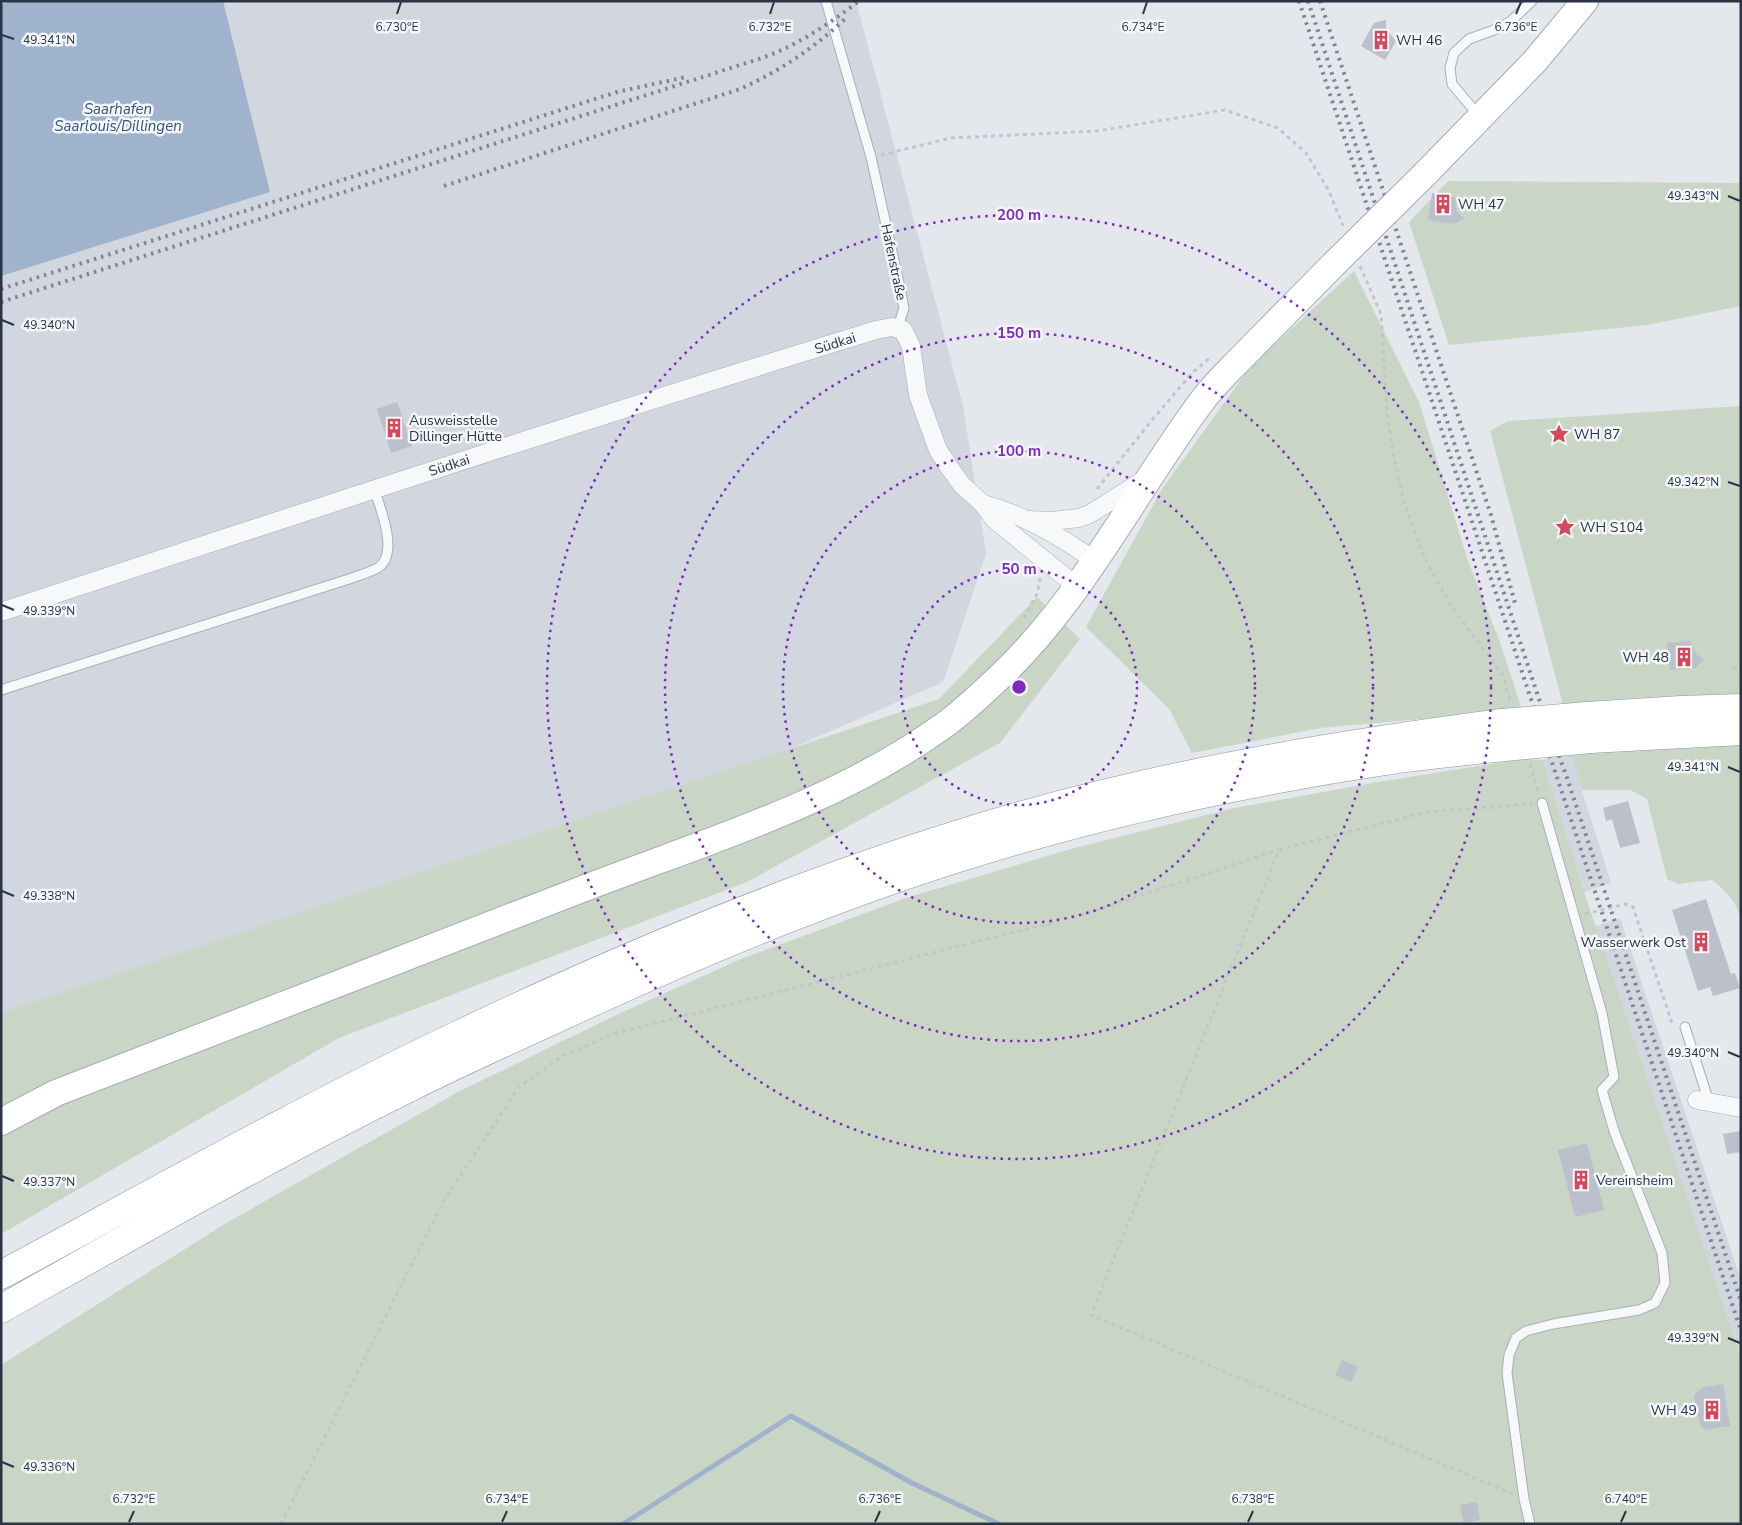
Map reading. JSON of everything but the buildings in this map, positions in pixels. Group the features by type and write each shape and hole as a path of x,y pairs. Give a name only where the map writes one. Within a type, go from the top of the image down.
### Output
{"highway":[{"path":"1,1275 283,1124 459,1034 607,966 695,929 786,893 901,853 1003,821 1104,794 1196,773 1285,756 1398,737 1512,735 1589,728 1681,710 1741,708"},
{"path":"1589,728 1741,731"},
{"path":"1,1308 117,1243 409,1088 629,985 792,916 1010,842 1109,816 1289,778 1391,760 1512,735"}],"main road":[{"path":"1,1122 56,1093 631,870 763,821 875,769 946,724 1015,663 1043,633 1094,560 1148,477 1213,387 1481,118 1535,61 1586,1"}],"street":[{"name":"Südkai","path":"1,612 732,374 886,327 898,327"},
{"path":"898,327 906,334 911,346 918,395 938,450 962,485 983,504 995,520 1076,586"},
{"path":"1028,520 1052,521 1080,518 1090,514 1148,477"},
{"path":"983,504 1005,510 1044,528 1094,560"},
{"path":"1703,1101 1741,1108"}],"lane":[{"name":"Hafenstraße","path":"826,1 871,157 903,302 903,314 898,327"},
{"path":"1481,118 1452,84 1450,68 1454,53 1469,39 1494,30 1511,21 1532,1"},
{"path":"1,690 346,580 379,567 384,560 388,540 386,525 374,489"},
{"path":"1530,1524 1524,1499 1507,1373 1508,1356 1516,1338 1526,1331 1544,1326 1639,1310 1655,1303 1665,1283 1662,1253 1614,1131 1602,1090 1614,1077 1602,1013 1542,803"},
{"path":"1685,1027 1703,1101"}],"path":[{"path":"871,157 951,138 1097,131 1225,110 1278,128 1306,153 1329,191 1343,226"},
{"path":"281,1524 443,1202 519,1087 561,1057 616,1033 1082,915 1279,850 1426,812 1542,803 1512,735 1503,676 1452,607 1425,559 1404,502 1394,458 1388,413 1380,314 1358,261"},
{"path":"1096,491 1192,373 1214,354"},
{"path":"1022,623 1038,592 1039,581 1050,566"},
{"path":"1733,667 1741,667"},
{"path":"1279,850 1091,1315 1524,1499"},
{"path":"1574,917 1626,904 1633,907 1673,1026 1678,1028 1685,1027"}],"shaded area":[{"name":"Saarhafen Saarlouis/Dillingen","path":"1,1 856,1 963,406 986,554 943,682 618,824 1,1017"},
{"path":"1570,752 1611,883 1584,892 1543,760"},
{"path":"1620,918 1741,1280 1741,1357 1595,926"}],"green space":[{"path":"1448,181 1741,183 1741,306 1647,325 1449,345 1409,222"},
{"path":"1354,271 1419,402 1468,561 1500,642 1522,710 1320,728 1192,753 1169,709 1086,627 1162,489 1250,367"},
{"path":"1741,406 1741,919 1737,907 1730,897 1712,880 1678,884 1667,879 1647,799 1630,790 1582,790 1570,752 1585,702 1563,705 1490,431 1508,421"},
{"path":"1037,597 1080,639 1000,743 747,882 339,1038 1,1234 1,1013 939,699"},
{"path":"1523,759 1543,760 1584,892 1741,1357 1741,1524 1,1524 1,1365 228,1222 458,1092 614,1016 741,959 909,897 1071,849 1230,809 1378,782"}],"water":[{"name":"Saarhafen Saarlouis/Dillingen","path":"11,1 223,1 270,192 1,276 1,4"}],"waterway":[{"path":"623,1524 791,1416 912,1483 999,1524"}],"railway":[{"path":"1,302 762,58 788,47 813,33 859,1"},
{"path":"1299,1 1741,1331"},
{"path":"1308,1 1741,1301"},
{"path":"1320,1 1491,515 1516,607"},
{"path":"444,186 740,89 769,75 796,58 845,19"},
{"path":"1,289 617,92 686,77"}],"place":[{"name":"WH 46","path":"1381,40"},
{"name":"WH 47","path":"1443,204"},
{"name":"Ausweisstelle Dillinger Hütte","path":"394,428"},
{"name":"WH 87","path":"1559,434"},
{"name":"WH S104","path":"1565,527"},
{"name":"WH 48","path":"1684,657"},
{"name":"Wasserwerk Ost","path":"1701,942"},
{"name":"Vereinsheim","path":"1581,1180"},
{"name":"WH 49","path":"1712,1410"}]}
